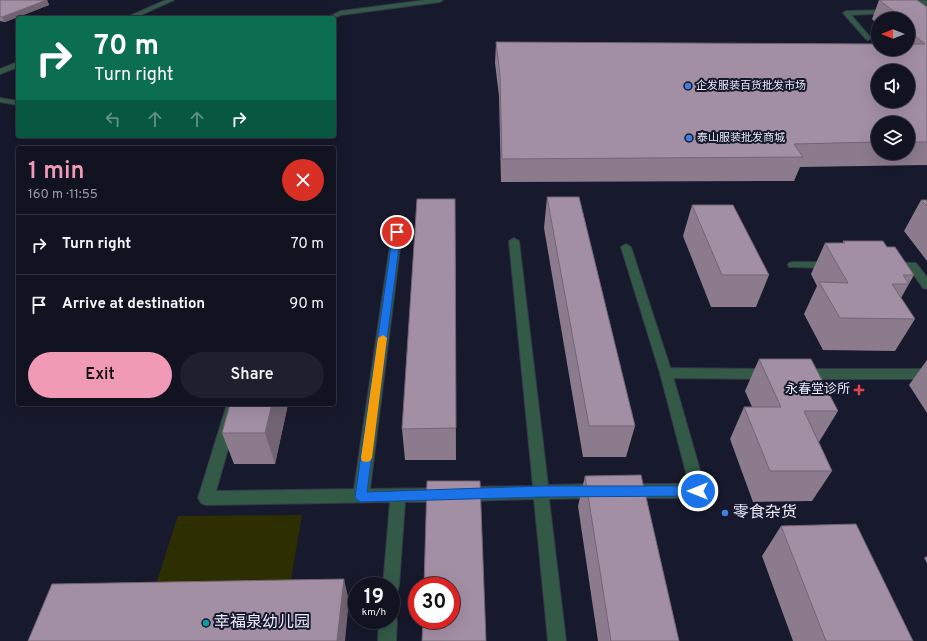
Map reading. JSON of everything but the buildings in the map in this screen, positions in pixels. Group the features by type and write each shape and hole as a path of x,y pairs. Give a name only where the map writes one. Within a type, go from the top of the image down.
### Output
{"street":[{"path":"133,16 171,0"},
{"path":"333,16 341,13 440,0"},
{"path":"921,0 927,4"},
{"path":"868,38 846,12 871,12"},
{"path":"0,72 16,65"},
{"path":"0,100 16,103"},
{"path":"361,497 397,232"},
{"path":"514,241 557,641"},
{"path":"233,406 206,498 361,497 542,492 698,491 666,373 626,247"},
{"path":"880,265 912,264 927,286"},
{"path":"793,265 840,265"},
{"path":"666,373 927,374"},
{"path":"392,577 398,496"},
{"path":"387,641 388,629"}],"shaded area":[{"path":"302,515 290,585 155,587 178,516"}],"slow traffic":[{"path":"366,458 383,338"}],"place":[{"name":"企发服装百货批发市场","path":"688,86"},
{"name":"泰山服装批发商城","path":"689,138"},
{"name":"永春堂诊所","path":"859,390"},
{"name":"零食杂货","path":"725,513"},
{"name":"幸福泉幼儿园","path":"206,623"}],"route":[{"path":"397,232 361,497 542,492 698,491"}]}
